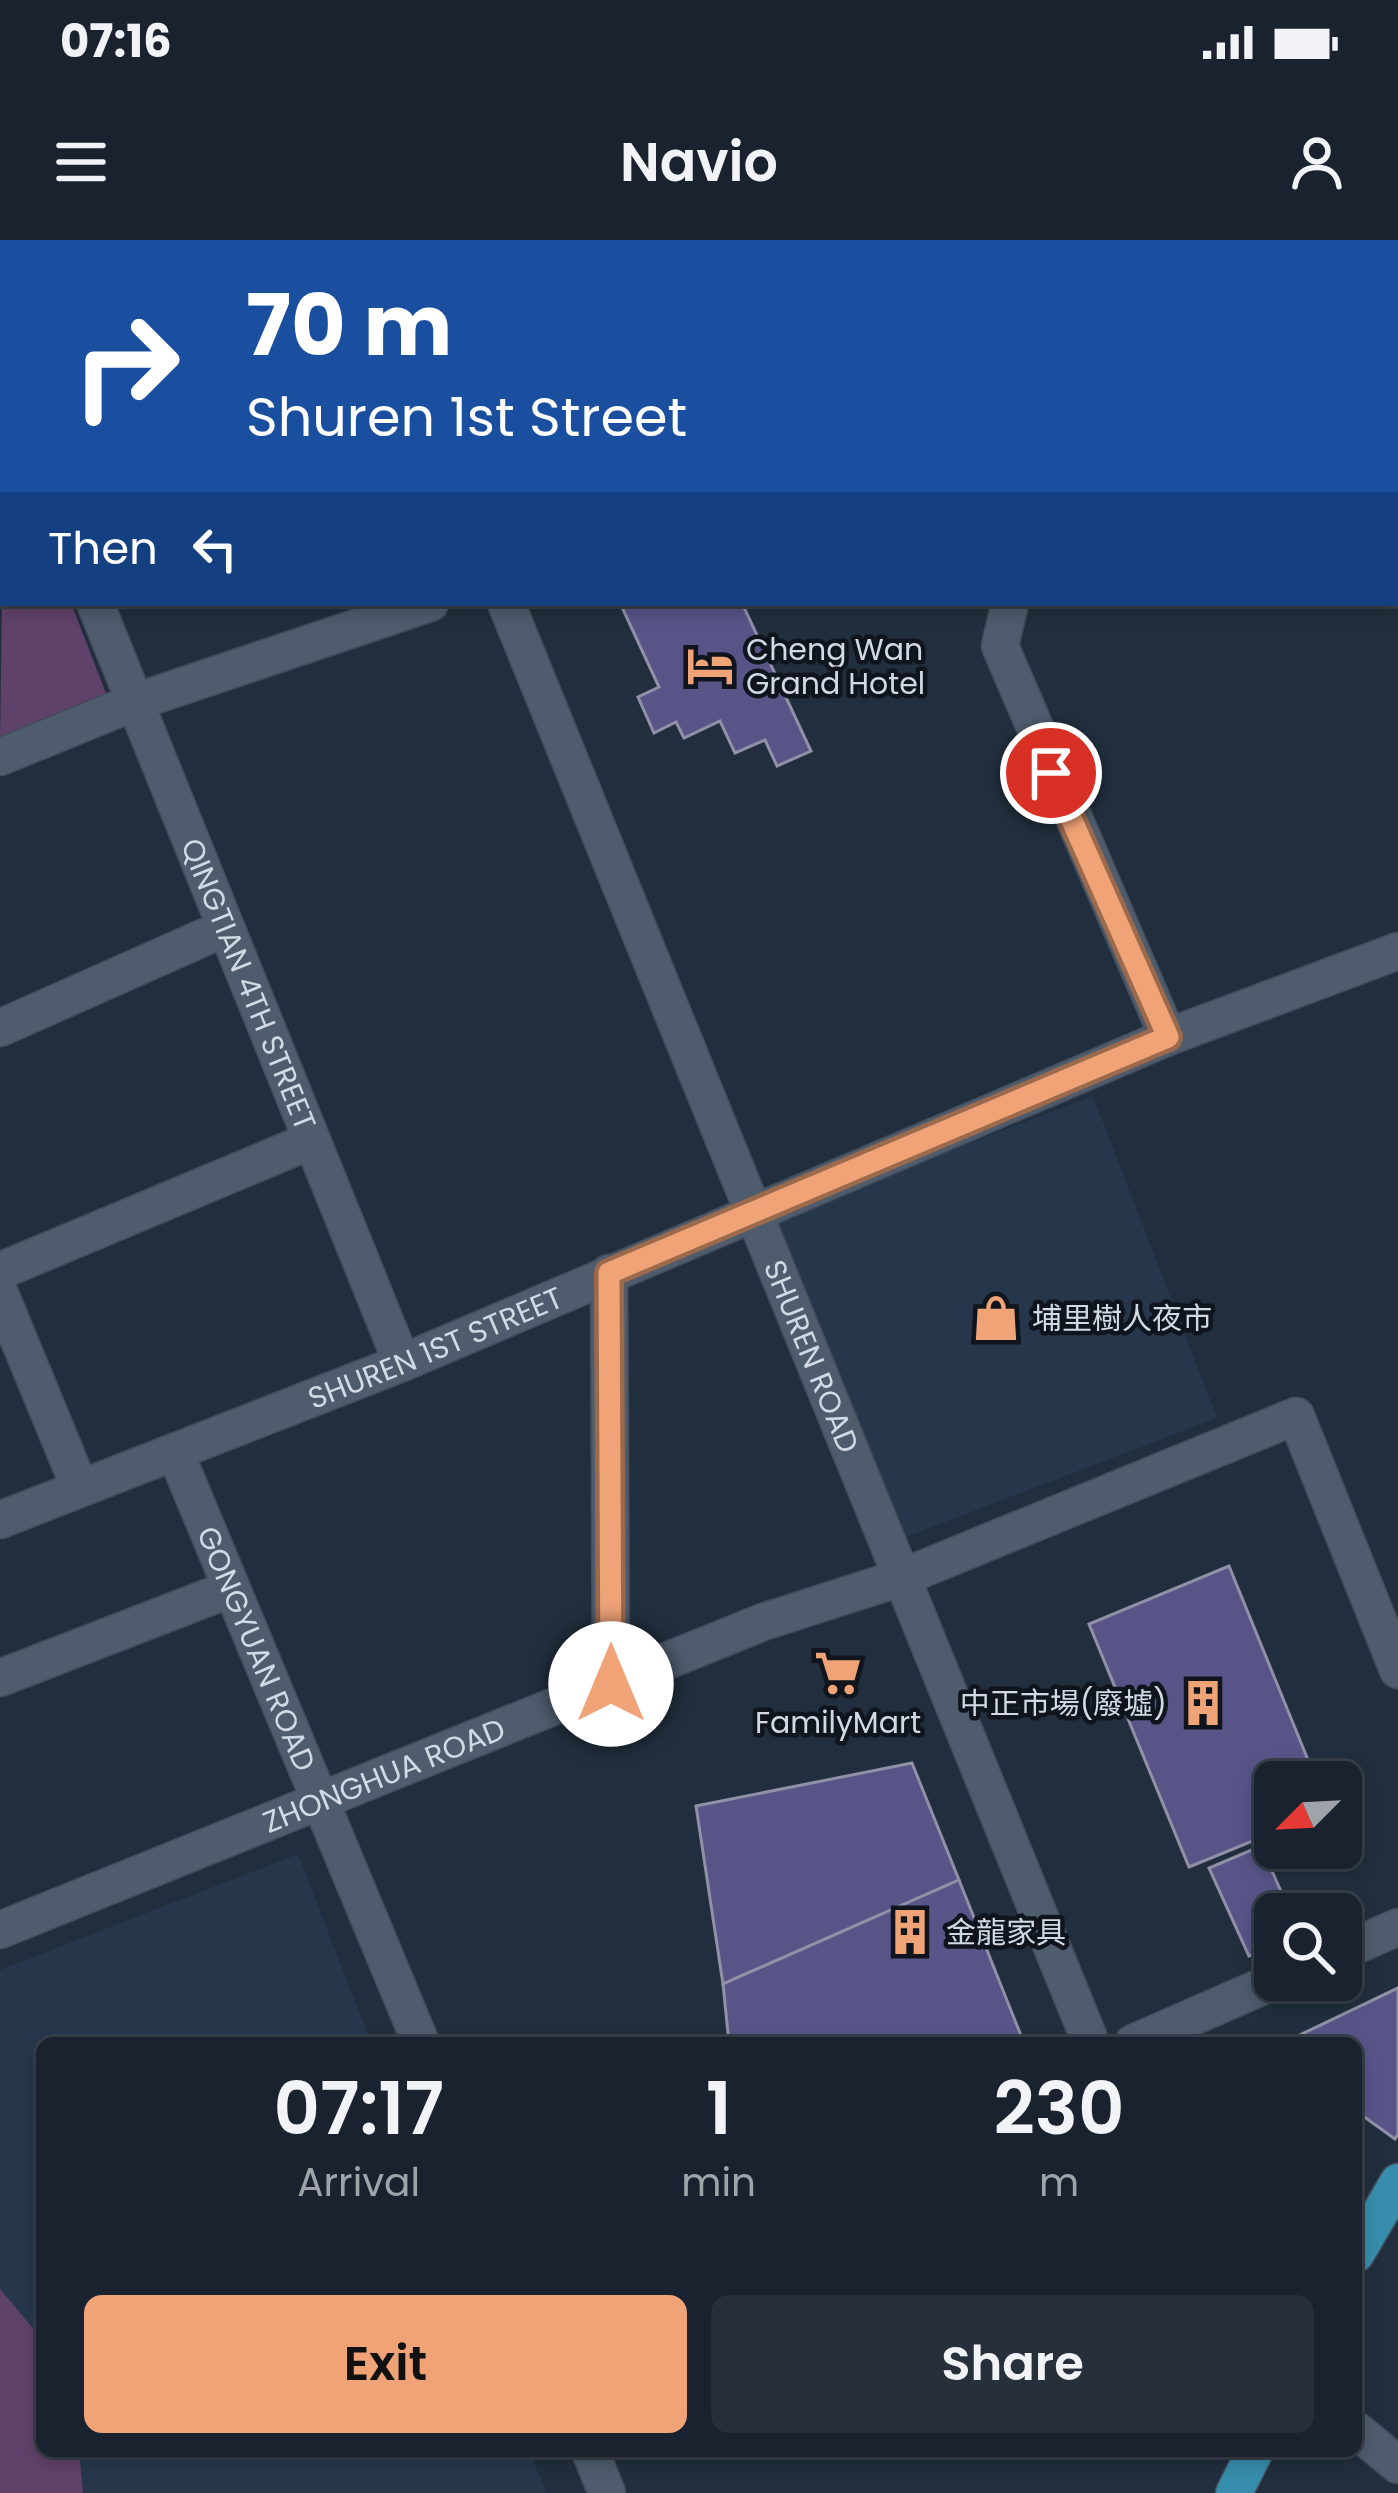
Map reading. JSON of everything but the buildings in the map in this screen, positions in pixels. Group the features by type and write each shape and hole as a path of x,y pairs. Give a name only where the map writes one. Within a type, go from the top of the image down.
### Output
{"main road":[{"path":"1362,2244 1398,2182"},
{"path":"1234,2493 1253,2457"}],"street":[{"name":"QINGTIAN 4TH STREET","path":"96,606 402,1363"},
{"path":"0,757 135,702 421,606"},
{"name":"SHUREN ROAD","path":"507,606 1089,2037"},
{"path":"1009,606 1000,646 1168,1037"},
{"path":"0,1028 225,928"},
{"name":"SHUREN 1ST STREET","path":"0,1520 402,1363 1168,1037 1398,951"},
{"path":"0,1271 310,1141"},
{"path":"609,1273 611,1684"},
{"path":"0,1294 80,1488"},
{"name":"ZHONGHUA ROAD","path":"0,1930 763,1622 903,1576 1296,1415 1398,1670"},
{"name":"GONGYUAN ROAD","path":"175,1452 419,2037"},
{"path":"0,1678 230,1589"},
{"path":"1362,1943 1398,1928"},
{"path":"1147,2037 1254,1990"},
{"path":"1362,2435 1398,2465"},
{"path":"593,2457 608,2493"}],"shaded area":[{"path":"2,606 72,606 109,701 0,745"},
{"name":"埔里樹人夜市","path":"1093,1096 1217,1418 898,1540 775,1217"},
{"path":"298,1854 369,2037 36,2037 36,2457 532,2457 546,2493 0,2493 0,1970"},
{"path":"0,2289 36,2332 36,2457 80,2457 83,2493 0,2493"}],"place":[{"name":"Cheng Wan Grand Hotel","path":"710,666"},
{"name":"埔里樹人夜市","path":"996,1318"},
{"name":"FamilyMart","path":"838,1673"},
{"name":"中正市場(廢墟)","path":"1203,1703"},
{"name":"金龍家具","path":"910,1932"}],"route":[{"path":"611,1684 609,1273 1168,1037 1051,773"}]}
